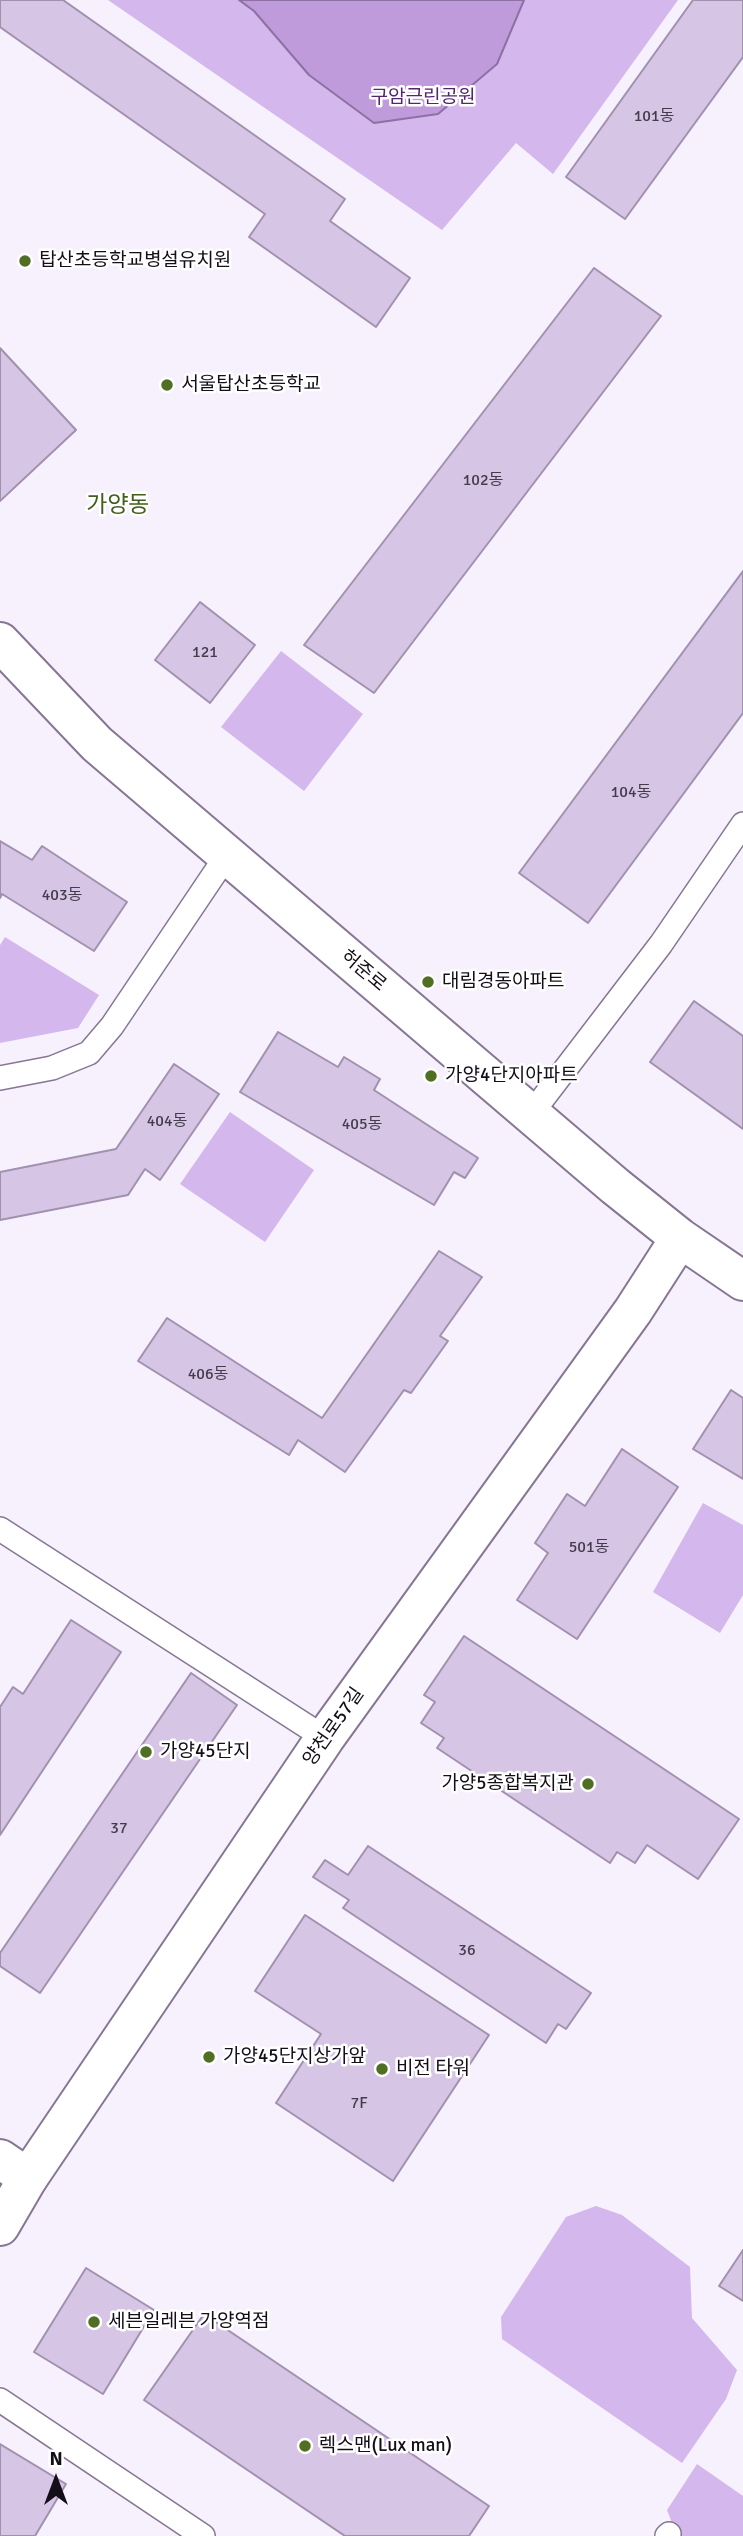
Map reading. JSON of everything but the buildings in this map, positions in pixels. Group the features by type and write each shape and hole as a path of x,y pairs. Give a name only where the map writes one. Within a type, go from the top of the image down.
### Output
{"street":[{"name":"허준로","path":"0,642 97,744 680,1238 743,1281"},
{"name":"양천로57길","path":"0,2225 14,2169 633,1311 680,1238"}],"lane":[{"path":"531,1114 661,944 743,824"},
{"path":"0,1079 51,1068 89,1053 112,1026 227,855"},
{"path":"0,1529 325,1738"},
{"path":"0,2400 204,2536"}],"green space":[{"name":"구암근린공원","path":"108,0 678,0 553,174 516,143 442,230"},
{"path":"281,651 363,714 304,791 221,727"},
{"path":"5,937 99,995 78,1028 0,1043 0,945"},
{"path":"230,1112 314,1170 265,1242 180,1184"},
{"path":"703,1503 743,1525 743,1595 720,1633 653,1592"},
{"path":"596,2206 622,2215 690,2267 692,2318 737,2370 726,2399 682,2463 502,2339 501,2317 566,2217"},
{"path":"697,2464 743,2496 743,2536 677,2536 667,2510"}],"shaded area":[{"path":"239,0 524,0 497,64 438,114 374,123 309,75 254,11"}],"place":[{"name":"탑산초등학교병설유치원","path":"25,261"},
{"name":"서울탑산초등학교","path":"167,385"},
{"name":"대림경동아파트","path":"428,982"},
{"name":"가양4단지아파트","path":"431,1076"},
{"name":"가양45단지","path":"146,1752"},
{"name":"가양5종합복지관","path":"588,1784"},
{"name":"가양45단지상가앞","path":"209,2057"},
{"name":"비전 타워","path":"382,2069"},
{"name":"세븐일레븐 가양역점","path":"94,2322"},
{"name":"렉스맨(Lux man)","path":"305,2446"}],"district":[{"name":"가양동","path":"118,506"}]}
